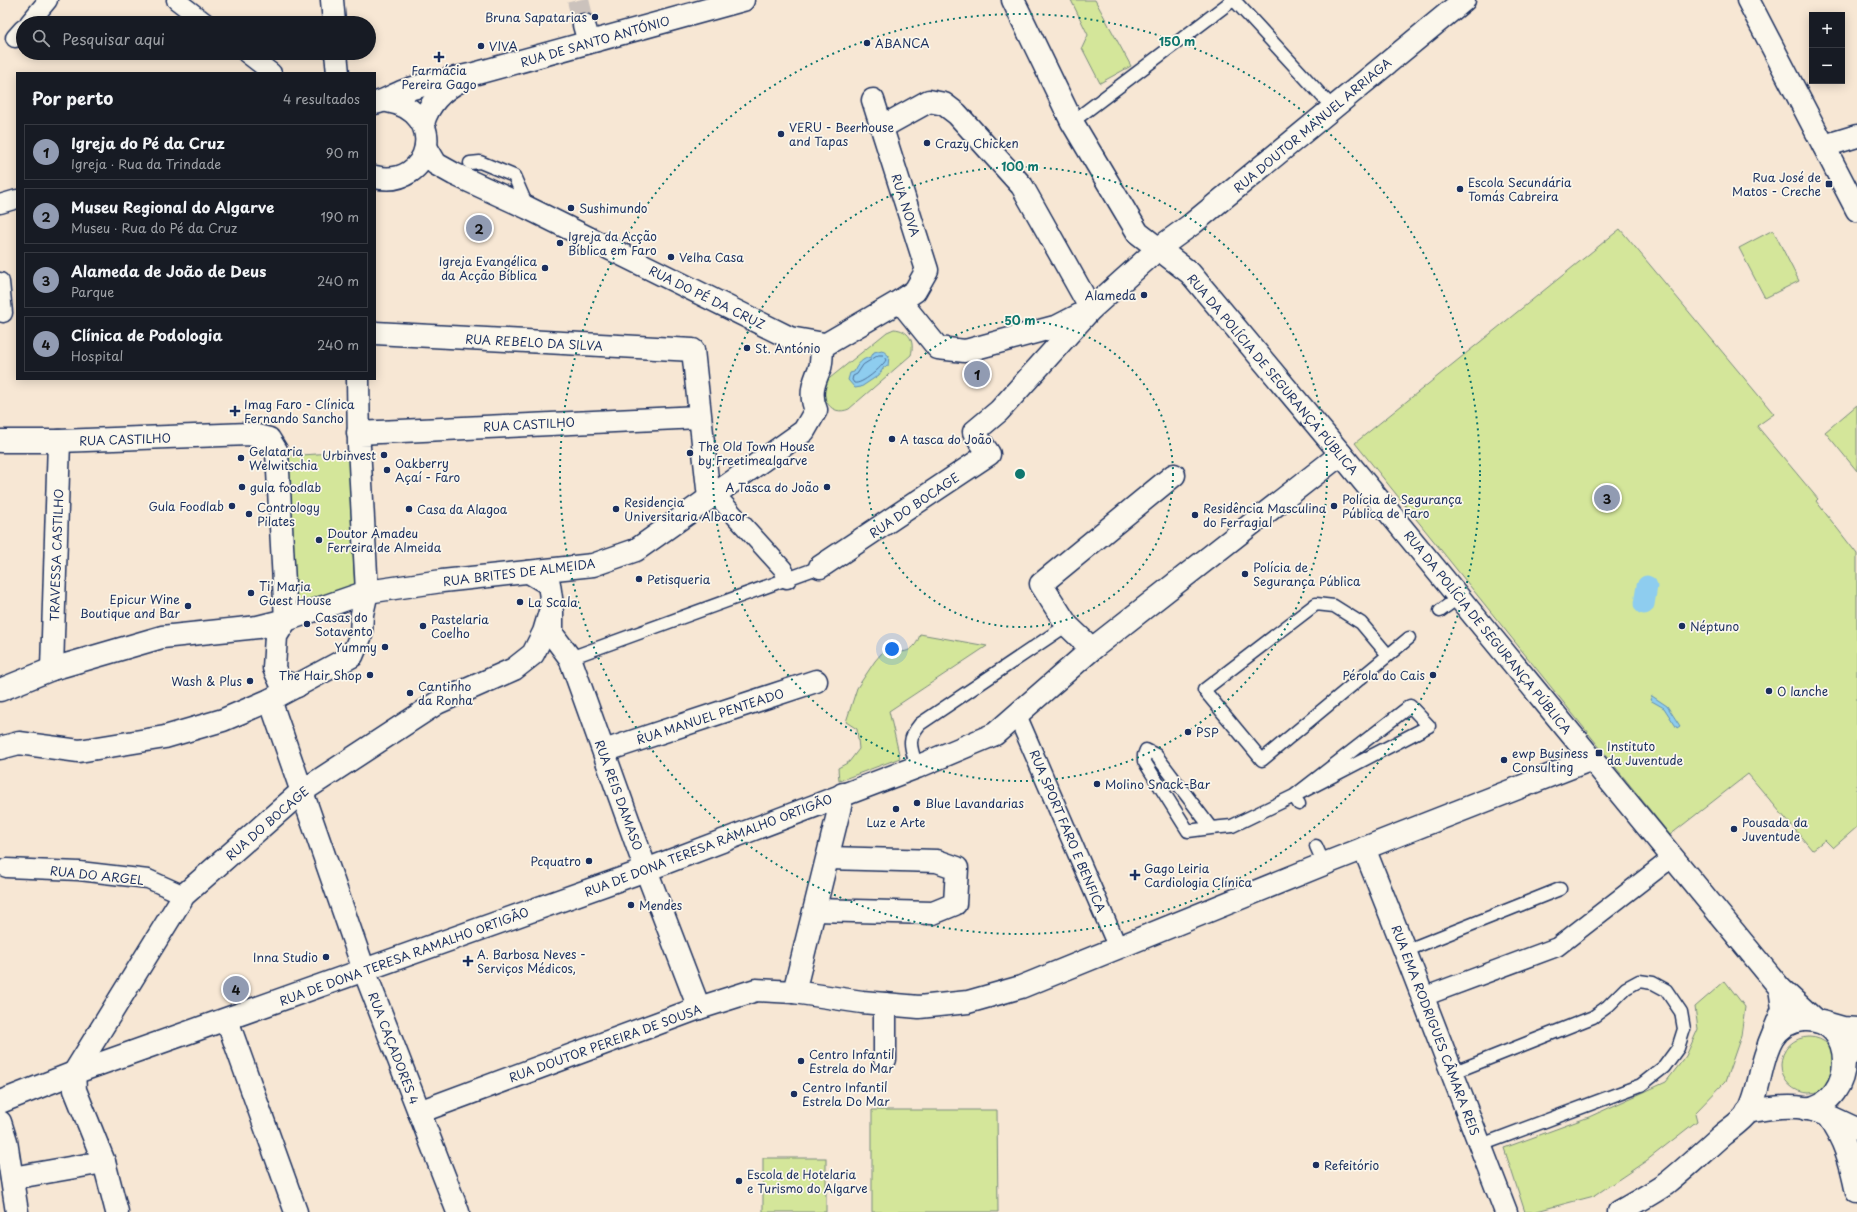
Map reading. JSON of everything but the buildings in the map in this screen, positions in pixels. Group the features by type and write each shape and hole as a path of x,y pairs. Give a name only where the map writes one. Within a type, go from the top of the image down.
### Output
{"street":[{"path":"34,16 48,0"},
{"path":"176,0 197,16"},
{"path":"332,0 333,16"},
{"name":"RUA DE SANTO ANTÓNIO","path":"470,75 587,34 743,0"},
{"name":"RUA DA POLÍCIA DE SEGURANÇA PÚBLICA","path":"1013,0 1072,122 1138,233 1190,273 1341,454 1780,988 1819,1022"},
{"name":"RUA DOUTOR MANUEL ARRIAGA","path":"1159,248 1192,224 1464,0"},
{"path":"1748,0 1857,210"},
{"path":"255,60 271,72"},
{"path":"337,60 338,72"},
{"path":"381,102 402,92 430,83 470,75"},
{"path":"423,123 427,109 447,87 470,75"},
{"name":"RUA NOVA","path":"873,100 927,270 915,291 900,301"},
{"path":"823,346 900,301 938,348 965,351 1058,326 1092,309 1022,186 957,114 944,104 929,101 882,127"},
{"path":"376,177 384,179 397,178 412,171 421,160 426,147 426,135 423,123 414,111 401,103 381,102"},
{"path":"1824,146 1857,136"},
{"name":"RUA DO PÉ DA CRUZ","path":"426,147 436,164 454,174 528,208 790,338 824,344 823,346"},
{"path":"0,204 16,199"},
{"name":"RUA DO BOCAGE","path":"820,567 989,454 974,432 1000,411 1092,309 1159,248"},
{"path":"0,282 7,313"},
{"name":"RUA REBELO DA SILVA","path":"376,333 693,350 700,416"},
{"name":"RUA BRITES DE ALMEIDA","path":"335,603 367,592 593,565 636,550 804,432 816,410 812,401 812,389 815,376 820,366 823,346"},
{"path":"0,748 19,743 79,751 165,737 223,720 270,700 352,656 361,635 362,618 367,592 358,432 358,380"},
{"path":"700,416 712,496 783,569 787,579"},
{"name":"RUA CASTILHO","path":"358,432 700,416"},
{"name":"RUA CASTILHO","path":"0,441 59,441 249,434 269,439 277,452 286,620"},
{"name":"TRAVESSA CASTILHO","path":"52,669 59,441"},
{"name":"RUA DE DONA TERESA RAMALHO ORTIGÃO","path":"0,1102 111,1060 646,870 917,767 995,734 1092,649 1341,454"},
{"path":"1092,649 1067,625 1041,584 1174,475"},
{"name":"RUA DO BOCAGE","path":"74,1074 184,895 301,792 437,704 514,669 533,654 544,632 552,605 548,584 529,572"},
{"path":"0,690 52,669 162,637 258,626 286,620 335,603 351,606 362,618"},
{"name":"RUA REIS DAMASO","path":"552,605 552,634 570,658 646,870 699,1008"},
{"path":"286,620 276,636 274,668 280,681 297,686"},
{"name":"RUA MANUEL PENTEADO","path":"604,752 816,681"},
{"name":"RUA CAÇADORES 4","path":"270,700 364,970 458,1212"},
{"name":"RUA SPORT FARO E BENFICA","path":"1018,715 1118,948"},
{"name":"RUA DOUTOR PEREIRA DE SOUSA","path":"419,1112 699,1008 756,990 794,992 919,1007 968,1002 1021,987 1118,948 1320,855 1356,851 1592,759"},
{"path":"794,992 843,794"},
{"name":"RUA EMA RODRIGUES CÂMARA REIS","path":"1356,851 1405,951 1506,1212"},
{"path":"1423,996 1557,947 1673,857"},
{"path":"815,910 933,913 955,904 957,868 937,861 828,858"},
{"name":"RUA DO ARGEL","path":"6,868 79,871 148,879 184,895"},
{"path":"1619,1212 1666,1184 1747,1112 1759,1081 1766,1052 1783,1009 1780,988"},
{"path":"885,1004 885,1059"},
{"path":"227,1020 296,1212"},
{"path":"1857,1029 1802,1020 1788,1025 1777,1033 1766,1052 1765,1072 1768,1084 1776,1095 1786,1103 1827,1115 1857,1129"},
{"path":"1747,1112 1772,1107 1820,1107 1832,1102 1842,1093 1852,1088 1854,1049 1835,1029 1819,1022"},
{"path":"98,1034 111,1060"},
{"path":"74,1074 75,1090 104,1162 117,1212"},
{"path":"1827,1115 1838,1131 1850,1158 1857,1192"},
{"path":"0,1122 6,1141 17,1212"},
{"path":"12,1178 104,1162"}],"lane":[{"path":"1072,122 1233,0 1332,108"},
{"path":"470,163 480,162 514,176 528,208"},
{"name":"RUA DO BOCAGE","path":"570,658 820,567"},
{"path":"1440,611 1459,597"},
{"path":"1388,656 1361,624 1334,606 1316,604 1204,690 1262,760 1388,656 1409,638"},
{"path":"917,767 910,747 912,734 920,724 1067,625"},
{"path":"1211,828 1156,754 1146,750 1144,761 1188,831 1232,826 1296,800 1429,726 1410,706 1296,800"},
{"path":"1405,951 1560,889"},
{"path":"1452,1073 1593,1017 1608,1006 1626,988 1639,981 1653,983 1666,990 1681,1012 1684,1029 1678,1048 1664,1067 1641,1085 1481,1145"}],"green space":[{"path":"1071,0 1095,0 1131,66 1100,83 1082,48 1088,35"},
{"path":"1620,229 1774,414 1757,426 1818,499 1816,501 1857,554 1857,827 1833,848 1825,840 1812,850 1748,774 1670,835 1355,443"},
{"path":"1773,230 1799,281 1765,298 1739,248"},
{"path":"894,329 904,332 910,337 912,345 911,355 849,409 843,411 832,408 828,404 824,394 825,382 887,332"},
{"path":"1857,405 1857,471 1825,432"},
{"path":"348,452 355,589 292,609 286,456"},
{"path":"920,634 987,646 889,711 900,758 839,781 838,768 849,762 859,749 857,729 846,722 857,688 875,661 887,647 898,652 908,651 915,645"},
{"path":"1725,981 1745,1007 1741,1036 1725,1082 1695,1113 1697,1121 1646,1161 1594,1196 1533,1212 1525,1212 1504,1148 1589,1117 1666,1082 1686,1056 1698,1029 1695,1007"},
{"path":"1804,1037 1814,1037 1829,1045 1835,1054 1837,1065 1835,1076 1829,1085 1814,1093 1804,1093 1793,1088 1786,1081 1781,1070 1781,1060 1786,1049 1793,1042"},
{"path":"872,1110 997,1110 998,1212 872,1212"},
{"path":"763,1158 826,1158 826,1212 763,1212"}],"water":[{"path":"882,350 889,356 888,366 884,367 879,375 861,387 855,388 848,380 850,373 854,372 861,362 871,357 874,352"},
{"path":"1652,696 1667,706 1680,726 1677,728 1664,708 1650,700"}],"waterway":[{"path":"1644,604 1647,586"}],"tunnel":[{"path":"578,0 584,25"}],"place":[{"name":"Bruna Sapatarias","path":"595,17"},
{"name":"ABANCA","path":"867,43"},
{"name":"VIVA","path":"481,46"},
{"name":"Farmácia Pereira Gago","path":"439,57"},
{"name":"VERU - Beerhouse and Tapas","path":"781,134"},
{"name":"Crazy Chicken","path":"927,143"},
{"name":"Rua José de Matos - Creche","path":"1829,184"},
{"name":"Escola Secundária Tomás Cabreira","path":"1460,189"},
{"name":"Sushimundo","path":"571,208"},
{"name":"Museu Regional do Algarve","path":"479,228"},
{"name":"Igreja da Acção Bíblica em Faro","path":"560,243"},
{"name":"Velha Casa","path":"671,257"},
{"name":"Igreja Evangélica da Acção Bíblica","path":"545,268"},
{"name":"Alameda","path":"1144,295"},
{"name":"St. António","path":"747,348"},
{"name":"Igreja do Pé da Cruz","path":"977,374"},
{"name":"Imag Faro - Clínica Fernando Sancho","path":"235,411"},
{"name":"A tasca do João","path":"892,439"},
{"name":"The Old Town House by Freetimealgarve","path":"690,453"},
{"name":"Urbinvest","path":"384,455"},
{"name":"Gelataria Welwitschia","path":"241,458"},
{"name":"Oakberry Açaí - Faro","path":"387,470"},
{"name":"gula foodlab","path":"242,487"},
{"name":"A Tasca do João","path":"827,487"},
{"name":"Alameda de João de Deus","path":"1607,498"},
{"name":"Gula Foodlab","path":"232,506"},
{"name":"Polícia de Segurança Pública de Faro","path":"1334,506"},
{"name":"Casa da Alagoa","path":"409,509"},
{"name":"Residencia Universitaria Albacor","path":"616,509"},
{"name":"Contrology Pilates","path":"249,514"},
{"name":"Residência Masculina do Ferragial","path":"1195,515"},
{"name":"Doutor Amadeu Ferreira de Almeida","path":"319,540"},
{"name":"Polícia de Segurança Pública","path":"1245,574"},
{"name":"Petisqueria","path":"639,579"},
{"name":"Ti' Maria Guest House","path":"251,593"},
{"name":"La Scala","path":"520,602"},
{"name":"Epicur Wine Boutique and Bar","path":"188,606"},
{"name":"Casas do Sotavento","path":"307,624"},
{"name":"Pastelaria Coelho","path":"423,626"},
{"name":"Néptuno","path":"1682,626"},
{"name":"Yummy","path":"385,647"},
{"name":"The Hair Shop","path":"370,675"},
{"name":"Pérola do Cais","path":"1433,675"},
{"name":"Wash & Plus","path":"250,681"},
{"name":"O lanche","path":"1769,691"},
{"name":"Cantinho da Ronha","path":"410,693"},
{"name":"PSP","path":"1188,732"},
{"name":"Instituto da Juventude","path":"1599,753"},
{"name":"ewp Business Consulting","path":"1504,760"},
{"name":"Molino Snack-Bar","path":"1097,784"},
{"name":"Blue Lavandarias","path":"917,803"},
{"name":"Luz e Arte","path":"896,809"},
{"name":"Pousada da Juventude","path":"1734,829"},
{"name":"Pcquatro","path":"589,861"},
{"name":"Gago Leiria Cardiologia Clínica","path":"1135,875"},
{"name":"Mendes","path":"631,905"},
{"name":"Inna Studio","path":"326,957"},
{"name":"A. Barbosa Neves - Serviços Médicos,","path":"468,961"},
{"name":"Clínica de Podologia","path":"236,989"},
{"name":"Centro Infantil Estrela do Mar","path":"801,1061"},
{"name":"Centro Infantil Estrela Do Mar","path":"794,1094"},
{"name":"Refeitório","path":"1316,1165"},
{"name":"Escola de Hotelaria e Turismo do Algarve","path":"739,1181"}]}
